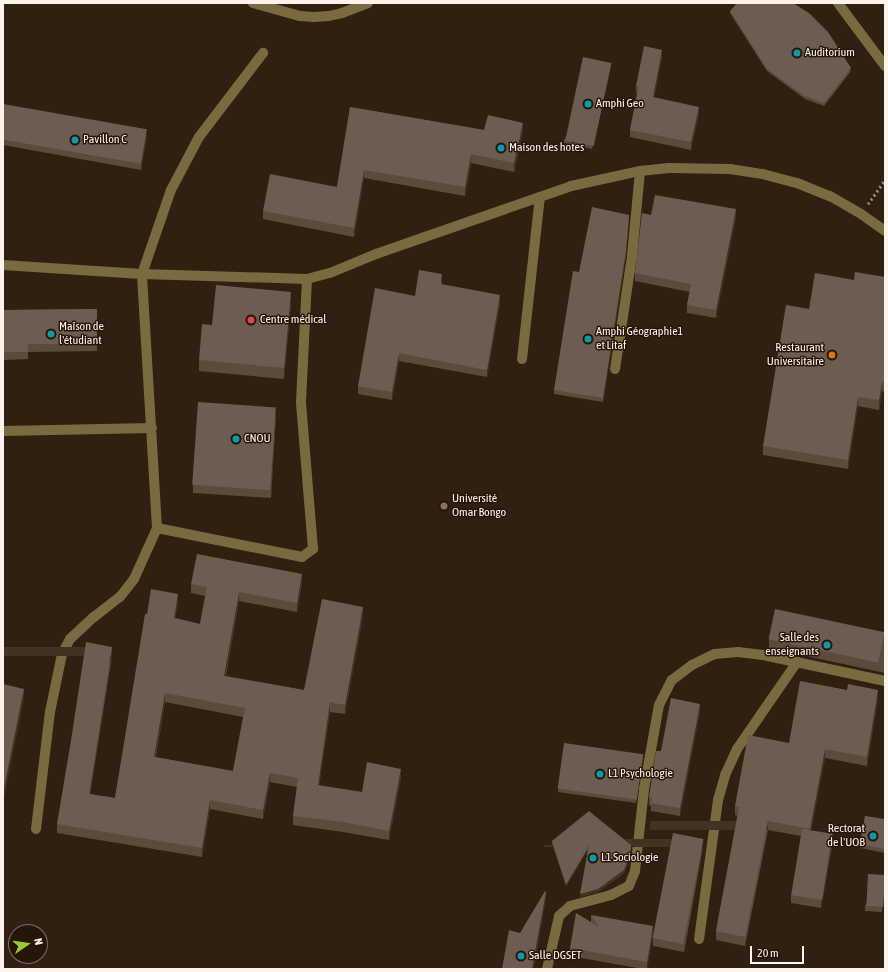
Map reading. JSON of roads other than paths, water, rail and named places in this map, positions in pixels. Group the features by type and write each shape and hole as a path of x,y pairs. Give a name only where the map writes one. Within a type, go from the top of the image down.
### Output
{"street":[{"path":"253,3 300,16 314,17 336,15 368,3"},
{"path":"838,3 885,66"},
{"path":"36,829 50,712 62,654 70,639 94,617 120,597 134,579 158,528 142,274 171,190 199,137 221,106 263,53"},
{"path":"3,265 142,274 307,279 330,273 376,254 578,185 640,171 699,167 730,169 763,174 797,183 830,196 861,214 885,231"},
{"path":"615,369 632,256 640,171"},
{"path":"522,359 540,197"},
{"path":"158,528 302,557 313,549 301,402 307,279"},
{"path":"3,431 152,428"},
{"path":"547,969 559,916 570,906 611,895 629,886 634,871 644,789 659,705 672,680 692,665 715,654 738,652 763,655 885,681"},
{"path":"699,939 718,800 725,775 741,743 797,662"}],"place":[{"name":"Auditorium","path":"797,53"},
{"name":"Amphi Geo","path":"588,104"},
{"name":"Pavillon C","path":"75,140"},
{"name":"Maison des hotes","path":"501,148"},
{"name":"Centre médical","path":"251,320"},
{"name":"Maîson de l'étudiant","path":"51,334"},
{"name":"Amphi Géographie1 et Litaf","path":"588,339"},
{"name":"Restaurant Universitaire","path":"832,355"},
{"name":"CNOU","path":"236,439"},
{"name":"Université Omar Bongo","path":"444,506"},
{"name":"Salle des enseignants","path":"827,645"},
{"name":"L1 Psychologie","path":"600,774"},
{"name":"Rectorat de l'UOB","path":"873,836"},
{"name":"L1 Sociologie","path":"593,858"},
{"name":"Salle DGSET","path":"521,956"}]}
